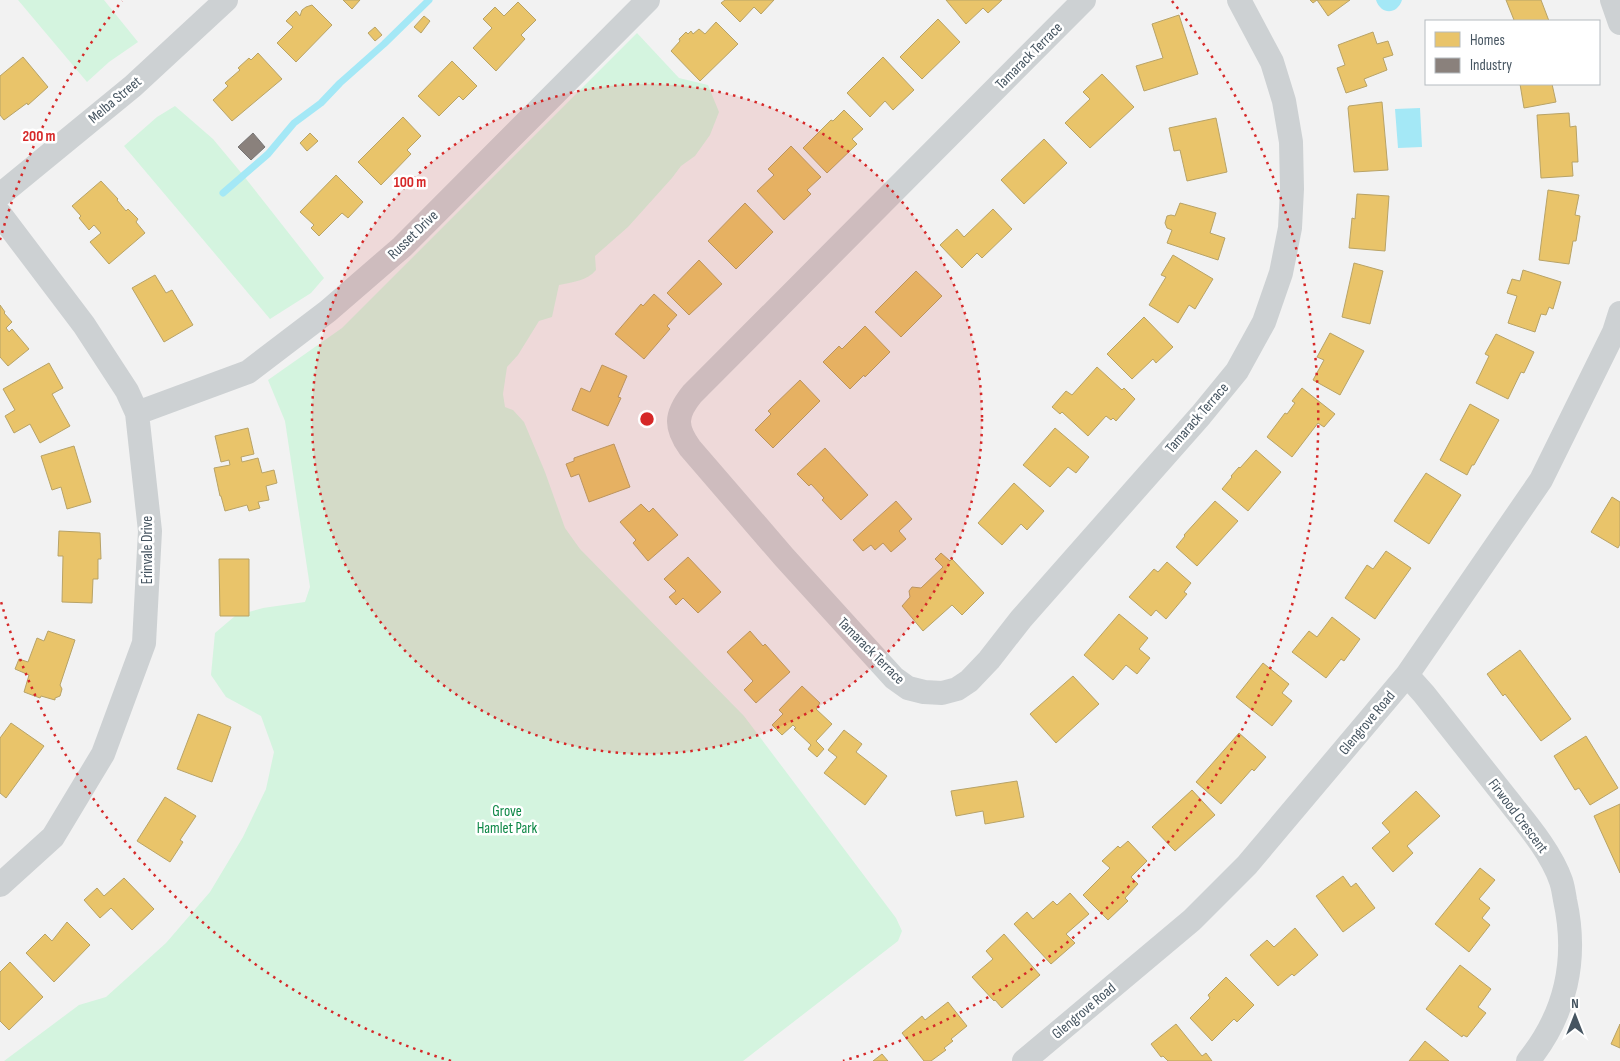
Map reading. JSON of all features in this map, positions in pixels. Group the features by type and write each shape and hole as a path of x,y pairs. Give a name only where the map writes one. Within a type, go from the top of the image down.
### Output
{"street":[{"name":"Melba Street","path":"0,195 133,86 226,0"},
{"name":"Russet Drive","path":"137,413 248,372 328,311 402,247 648,0"},
{"name":"Tamarack Terrace","path":"1084,0 692,394 684,403 680,413 679,425 682,436 690,448 784,557 894,678 908,688 924,692 942,692 957,689 969,681 989,660 1027,612 1207,408 1236,371 1264,322 1281,273 1290,228 1292,189 1291,142 1284,101 1272,62 1239,0"},
{"path":"1612,0 1620,24"},
{"name":"Erinvale Drive","path":"0,214 84,325 127,390 137,413 150,531 144,643 103,754 53,837 0,885"},
{"name":"Glengrove Road","path":"1024,1061 1192,920 1247,865 1407,675 1541,480 1618,328"},
{"name":"Firwood Crescent","path":"1407,675 1542,844 1561,881 1569,917 1571,953 1566,985 1555,1018 1539,1047 1528,1061"}],"green space":[{"path":"18,0 104,0 138,42 109,62 87,82"},
{"name":"Grove Hamlet Park","path":"637,33 679,78 708,85 719,112 710,135 695,156 681,166 628,227 595,256 596,270 584,279 559,285 552,317 539,321 518,355 507,367 503,394 505,407 513,410 524,422 545,472 565,528 580,549 744,716 896,918 902,931 898,941 743,1061 4,1061 79,1005 106,997 166,943 210,892 243,837 266,789 274,752 261,716 226,697 211,675 215,633 235,616 263,608 305,602 310,587 285,421 268,380 342,328"},
{"path":"175,106 213,139 324,278 311,293 270,319 124,146 157,117"}],"water":[{"path":"1376,0 1402,0 1400,5 1393,11 1385,11 1378,5"},
{"path":"1420,108 1422,147 1398,148 1395,109"}],"building: Homes":[{"path":"343,0 360,0 352,9"},
{"path":"725,0 774,0 761,14 754,7 740,22 721,3"},
{"path":"946,0 1002,0 988,13 983,8 966,24"},
{"path":"1317,0 1350,0 1328,16"},
{"path":"1506,0 1541,0 1549,20 1514,20"},
{"path":"518,2 536,20 521,35 525,39 496,71 473,48 492,28 483,19 495,7 504,16"},
{"path":"312,5 332,25 296,62 277,43 293,27 286,21 296,11 300,16 302,10"},
{"path":"1179,15 1198,74 1144,91 1136,66 1163,58 1152,24"},
{"path":"424,16 430,21 421,33 414,27"},
{"path":"938,19 960,42 922,79 900,57"},
{"path":"716,22 738,44 700,81 671,51 686,32 688,34 691,31 693,34 699,29 705,34"},
{"path":"375,27 382,35 375,41 368,33"},
{"path":"1373,32 1377,44 1388,41 1393,55 1383,58 1387,70 1364,79 1367,86 1346,93 1337,68 1345,65 1338,45"},
{"path":"258,53 282,79 232,121 213,100 228,86 225,83 240,70 238,68"},
{"path":"23,57 48,87 28,105 27,103 4,120 0,115 0,76"},
{"path":"883,57 914,90 893,110 885,101 870,117 847,93"},
{"path":"452,61 477,86 463,100 459,96 439,116 418,96"},
{"path":"1102,74 1134,107 1090,148 1065,123 1090,99 1083,92"},
{"path":"1520,85 1552,85 1556,102 1524,108"},
{"path":"1382,102 1388,170 1354,172 1348,108 1349,106"},
{"path":"844,110 863,129 852,139 857,144 827,173 803,148 831,120 833,121"},
{"path":"1569,113 1570,127 1576,126 1578,162 1572,162 1573,176 1541,178 1537,115"},
{"path":"403,117 421,136 407,150 411,154 381,185 358,162"},
{"path":"1216,118 1227,172 1187,181 1180,150 1174,151 1169,128"},
{"path":"310,133 318,141 307,151 300,143"},
{"path":"1044,139 1067,163 1024,204 1001,180"},
{"path":"791,146 821,177 807,190 811,194 784,220 757,191 774,175 768,169"},
{"path":"336,175 363,202 348,218 342,213 319,236 311,228 314,225 300,212"},
{"path":"101,181 118,199 126,211 128,209 138,219 136,222 145,233 109,264 90,242 101,233 94,225 89,230 79,218 81,216 72,206"},
{"path":"1548,190 1579,195 1575,215 1580,216 1576,241 1573,241 1569,264 1539,260"},
{"path":"1357,194 1389,196 1385,251 1349,248 1352,218 1355,219"},
{"path":"745,203 773,232 736,269 708,241"},
{"path":"1180,203 1216,213 1210,233 1225,238 1218,260 1167,243 1172,230 1167,228 1165,223 1167,216 1175,216"},
{"path":"993,209 1012,229 982,258 977,253 962,268 940,245 957,229 964,237"},
{"path":"1173,255 1213,279 1195,309 1189,305 1178,323 1149,305 1166,277 1161,275"},
{"path":"699,260 722,284 689,315 667,293"},
{"path":"1354,263 1383,271 1370,324 1342,317"},
{"path":"1523,270 1561,282 1553,309 1549,307 1546,315 1541,314 1535,332 1508,323 1517,296 1507,293 1512,279 1520,281"},
{"path":"916,271 942,296 901,337 875,312"},
{"path":"155,275 166,293 172,290 193,325 164,342 132,288"},
{"path":"654,294 677,315 667,326 670,329 644,359 615,334 641,304 643,306"},
{"path":"0,305 12,322 6,328 9,332 12,329 29,349 8,366 0,357"},
{"path":"1144,317 1173,347 1156,363 1153,359 1132,379 1107,354"},
{"path":"865,326 890,352 850,389 823,362 839,346 842,349"},
{"path":"1330,333 1364,351 1340,395 1313,380 1324,360 1317,357"},
{"path":"1496,334 1534,352 1524,373 1521,372 1508,399 1476,383 1489,356 1485,354"},
{"path":"49,363 63,388 52,394 70,426 40,443 30,424 14,433 5,416 15,410 3,389"},
{"path":"602,365 627,376 618,397 621,398 608,426 572,410 581,388 590,392"},
{"path":"1097,367 1135,399 1116,421 1106,416 1088,436 1062,412 1060,414 1052,407 1066,391 1072,395"},
{"path":"800,380 820,401 773,448 755,430 771,414 768,411"},
{"path":"1302,388 1335,414 1324,427 1318,423 1292,457 1267,437 1295,403 1292,401"},
{"path":"1470,404 1499,420 1467,475 1440,460"},
{"path":"248,428 254,454 241,457 242,462 258,458 262,473 274,470 277,483 266,486 269,500 258,502 260,508 249,511 247,505 225,511 214,468 230,465 229,460 221,462 215,436"},
{"path":"1055,428 1089,457 1076,473 1068,467 1050,487 1023,465"},
{"path":"614,444 630,487 589,502 579,474 571,477 566,464 574,461 574,458"},
{"path":"74,446 91,502 67,509 61,487 52,490 41,456"},
{"path":"825,448 868,495 841,520 822,500 824,498 811,484 809,486 797,474"},
{"path":"1256,450 1281,472 1248,511 1222,489 1231,476"},
{"path":"1426,473 1461,495 1429,544 1394,521"},
{"path":"1014,483 1044,511 1027,530 1021,524 1002,545 978,523"},
{"path":"1612,497 1620,502 1620,544 1618,548 1591,532"},
{"path":"896,501 912,519 899,531 906,539 891,552 883,543 875,550 871,545 863,551 853,540"},
{"path":"1215,501 1238,521 1197,566 1176,547 1184,535"},
{"path":"641,504 649,512 653,508 678,535 648,561 633,543 636,540 620,522"},
{"path":"59,531 100,533 101,559 98,559 98,579 93,579 92,603 62,602 63,556 58,556"},
{"path":"1386,551 1411,568 1375,619 1345,598 1367,565 1373,569"},
{"path":"941,553 950,561 952,559 984,593 962,615 952,605 923,631 902,606 910,597 909,591 912,587 921,588 943,567 935,559"},
{"path":"688,557 721,592 698,613 683,598 676,605 669,597 676,591 664,579"},
{"path":"219,559 249,559 249,616 220,616"},
{"path":"1167,562 1191,583 1184,592 1187,594 1166,619 1156,610 1151,616 1129,597 1154,569 1158,572"},
{"path":"1119,614 1148,638 1139,649 1150,658 1137,674 1126,665 1113,680 1084,655"},
{"path":"1332,617 1360,639 1344,661 1341,659 1326,678 1292,652 1309,631 1317,637"},
{"path":"48,631 75,640 60,685 62,689 60,696 55,698 55,700 41,696 40,698 24,692 29,675 15,669 19,659 28,662 37,638 44,641"},
{"path":"750,631 763,646 765,644 790,672 756,703 744,690 753,681 727,652"},
{"path":"1520,650 1571,719 1541,741 1487,674"},
{"path":"1263,663 1289,684 1282,693 1292,701 1272,726 1236,697"},
{"path":"1073,676 1099,704 1056,743 1030,714"},
{"path":"802,686 820,703 816,709 832,724 816,741 824,749 817,757 808,749 811,745 794,729 796,728 793,725 782,735 772,725 783,714 779,710"},
{"path":"198,714 231,727 212,782 177,769"},
{"path":"11,723 44,746 6,798 0,793 0,738"},
{"path":"844,730 862,744 856,752 887,776 865,805 824,773 837,757 828,750"},
{"path":"1239,733 1266,757 1254,771 1252,769 1221,804 1196,782"},
{"path":"1586,736 1618,788 1590,805 1579,788 1575,790 1554,756"},
{"path":"1017,781 1024,817 985,824 983,811 956,816 951,791"},
{"path":"1192,790 1215,815 1175,851 1152,827"},
{"path":"1416,791 1440,816 1407,846 1413,853 1393,872 1372,848 1390,832 1382,823"},
{"path":"165,797 196,816 180,840 183,842 170,862 137,841"},
{"path":"1620,804 1620,873 1594,816"},
{"path":"1128,841 1147,861 1131,877 1138,884 1125,898 1128,901 1108,920 1083,895 1110,868 1102,861 1118,846 1120,848"},
{"path":"1480,868 1495,880 1479,899 1490,908 1482,918 1490,925 1469,952 1435,924"},
{"path":"1343,876 1351,887 1356,883 1375,908 1343,932 1316,896"},
{"path":"124,878 154,909 132,930 111,908 100,918 84,900 97,888 104,896"},
{"path":"1070,893 1089,914 1066,934 1075,943 1051,964 1014,924 1027,912 1033,919 1053,901 1057,905"},
{"path":"67,922 90,945 54,982 26,953 45,934 52,941"},
{"path":"1295,928 1318,955 1294,976 1292,974 1278,986 1250,955 1267,940 1274,947"},
{"path":"1004,934 1040,975 1002,1008 972,977 993,959 986,951"},
{"path":"10,962 43,997 9,1030 0,1021 0,972"},
{"path":"1460,965 1491,989 1478,1007 1486,1013 1467,1037 1463,1035 1462,1037 1426,1009"},
{"path":"1226,977 1254,1005 1237,1022 1234,1019 1212,1041 1190,1018 1210,998 1208,995"},
{"path":"948,1002 967,1026 951,1039 953,1041 944,1048 946,1050 931,1061 924,1061 902,1033 922,1016 925,1020"},
{"path":"1176,1024 1202,1056 1206,1053 1212,1061 1168,1061 1163,1056 1161,1057 1151,1044"},
{"path":"1620,1024 1620,1048 1611,1044"},
{"path":"1425,1041 1449,1061 1409,1061"},
{"path":"882,1054 888,1061 873,1061"}],"building: Industry":[{"path":"253,133 265,147 251,160 238,147"}],"waterway":[{"path":"223,193 268,154 294,123 321,103 429,0"}]}
